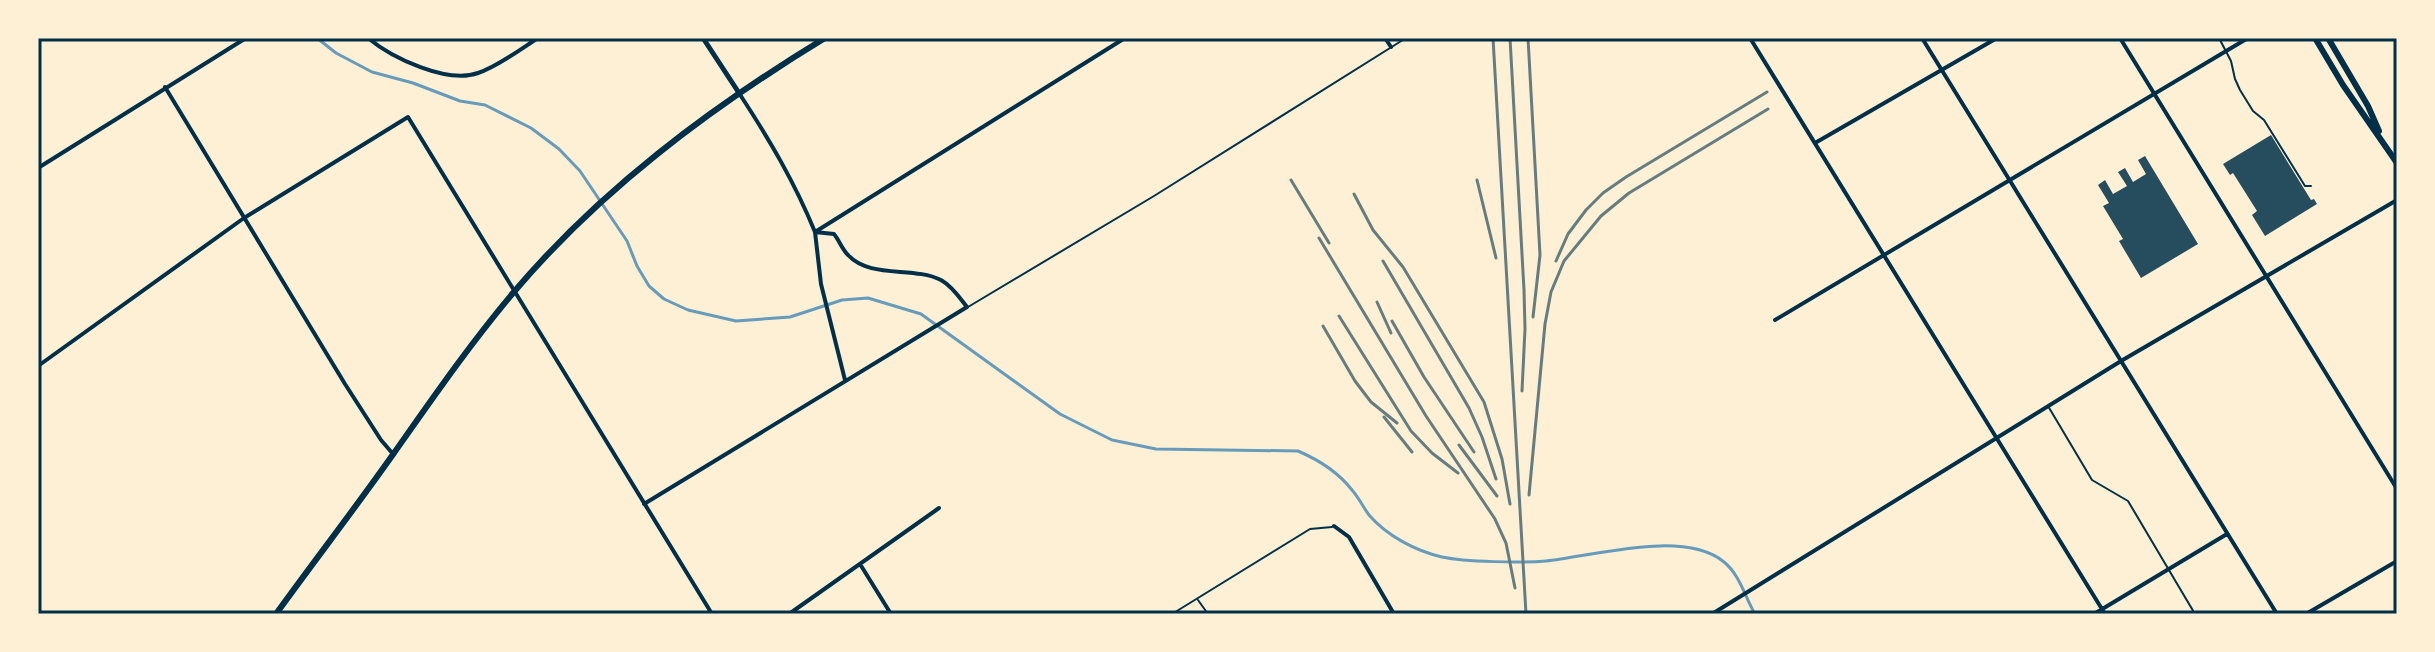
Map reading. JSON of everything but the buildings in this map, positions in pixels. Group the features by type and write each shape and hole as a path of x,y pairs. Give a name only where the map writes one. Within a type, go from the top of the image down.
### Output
{"main road":[{"path":"276,614 453,369 514,292 588,215 669,145 759,78 825,38"},
{"path":"2315,38 2397,163"},
{"path":"2328,38 2368,106 2384,142"}],"street":[{"path":"38,168 246,38"},
{"path":"368,38 390,54 453,75 478,74 538,38"},
{"path":"703,38 790,176 815,232 821,284 845,380"},
{"path":"815,232 1125,38"},
{"path":"1385,38 1391,47"},
{"path":"1750,38 2104,611"},
{"path":"1922,38 2277,614"},
{"path":"1815,143 1997,38"},
{"path":"2120,38 2397,489"},
{"path":"1775,320 2248,38"},
{"path":"165,87 373,429 393,454"},
{"path":"38,366 244,218 408,117 712,614"},
{"path":"1714,613 2121,361 2397,200"},
{"path":"644,504 967,307 941,280 861,263 848,256 834,234 815,232"},
{"path":"789,614 939,508"},
{"path":"1334,526 1349,537 1394,614"},
{"path":"2094,614 2104,611 2227,534"},
{"path":"2306,614 2397,561"},
{"path":"860,564 891,614"}],"lane":[{"path":"967,307 1154,196 1406,38"},
{"path":"2219,38 2231,61 2235,79 2253,111 2264,120 2305,186 2311,186"},
{"path":"2048,406 2092,480 2128,501 2195,614"},
{"path":"1172,614 1310,529 1334,526"},
{"path":"1197,599 1208,614"}],"waterway":[{"path":"38,39 42,38"},
{"path":"317,38 336,53 372,72 460,101 485,105 531,128 559,149 580,171 627,241 649,286 664,299 688,310 736,321 790,317 842,300 868,298 921,314 1060,414 1112,440 1156,449 1298,451 1328,467 1341,478 1384,530 1422,551 1452,559 1523,562 1638,547 1686,547 1707,552 1730,567 1755,614"}],"railway":[{"path":"1493,38 1526,614"},
{"path":"1510,38 1524,290 1522,391"},
{"path":"1528,38 1540,255 1533,317"},
{"path":"1556,261 1568,234 1603,193 1767,92"},
{"path":"1529,495 1545,324 1551,292 1564,261 1601,216 1629,193 1768,109"},
{"path":"1291,180 1329,243"},
{"path":"1477,180 1496,258"},
{"path":"1354,194 1373,230 1403,267 1484,402 1502,459 1510,504"},
{"path":"1319,238 1426,416 1495,519 1506,543 1515,588"},
{"path":"1383,261 1469,408 1496,479"},
{"path":"1377,302 1391,333"},
{"path":"1339,316 1411,431 1432,453 1458,473"},
{"path":"1392,321 1424,377 1474,452"},
{"path":"1323,326 1371,402 1397,423"},
{"path":"1384,417 1412,452"},
{"path":"1459,445 1497,496"}]}
